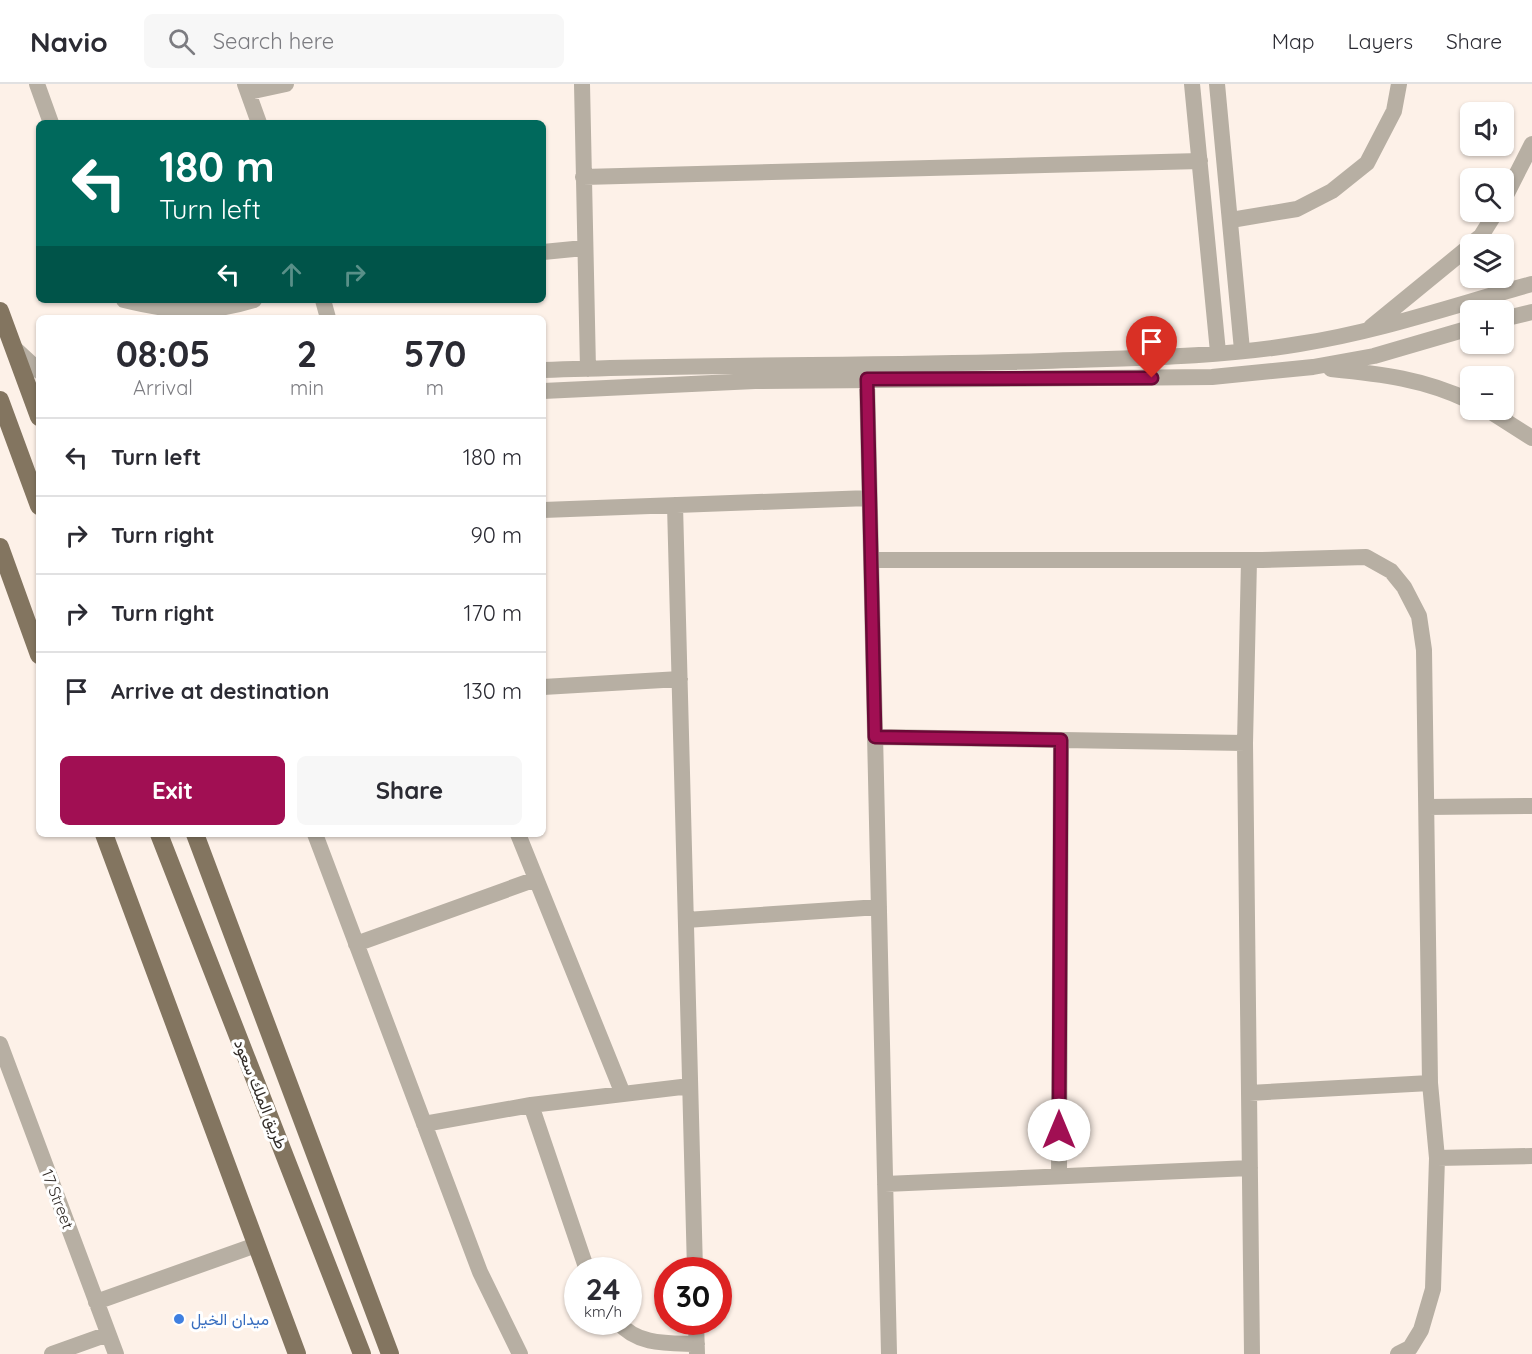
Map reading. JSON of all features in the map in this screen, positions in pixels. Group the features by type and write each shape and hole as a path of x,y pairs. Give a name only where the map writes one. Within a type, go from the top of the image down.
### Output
{"main road":[{"path":"0,311 36,409"},
{"path":"0,400 36,498"},
{"path":"0,548 36,647"},
{"path":"105,837 297,1354"},
{"name":"طريق الملك سعود","path":"160,837 362,1354"},
{"path":"196,837 390,1354"}],"street":[{"path":"37,84 50,120"},
{"path":"258,120 246,88 286,84"},
{"path":"582,84 588,369"},
{"path":"1192,84 1218,352"},
{"path":"1216,84 1242,350"},
{"path":"1231,220 1297,210 1332,191 1367,163 1394,111 1399,84"},
{"path":"1514,179 1532,144"},
{"path":"583,177 1200,161"},
{"path":"546,252 584,248"},
{"path":"1369,330 1460,254"},
{"path":"546,370 1021,361 1242,350 1299,345 1369,330 1532,284"},
{"path":"136,303 159,309 193,312 224,309 244,303"},
{"path":"1514,316 1532,312"},
{"path":"546,391 755,381 1112,380 1212,377 1313,367 1374,356 1460,331"},
{"path":"13,347 36,368"},
{"path":"1313,367 1399,376 1447,390 1460,396"},
{"path":"867,379 889,1354"},
{"path":"1504,420 1532,438"},
{"path":"546,510 869,498"},
{"path":"675,505 695,1257"},
{"path":"871,560 1249,560 1366,557 1391,571 1404,588 1419,616 1424,650 1430,1083 1437,1158 1433,1289 1421,1330 1410,1348 1398,1354"},
{"path":"1249,560 1245,743 1252,1354"},
{"path":"546,687 680,679"},
{"path":"875,737 1245,743"},
{"path":"1059,1176 1061,740"},
{"path":"1427,807 1532,806"},
{"path":"316,837 480,1272 520,1354"},
{"path":"519,837 623,1094"},
{"path":"356,944 536,879"},
{"path":"686,920 879,908"},
{"name":"17 Street","path":"2,1054 116,1354"},
{"path":"1249,1093 1430,1083"},
{"path":"424,1124 531,1105 690,1086"},
{"path":"531,1105 583,1257"},
{"path":"1437,1158 1532,1156"},
{"path":"885,1184 1250,1168"},
{"path":"96,1302 256,1245"},
{"path":"52,1354 108,1334"},
{"path":"637,1335 650,1342 697,1349"}],"place":[{"name":"ميدان الخيل","path":"179,1319"}],"route":[{"path":"1059,1130 1061,740 875,737 867,379 1112,380 1152,378"}]}
